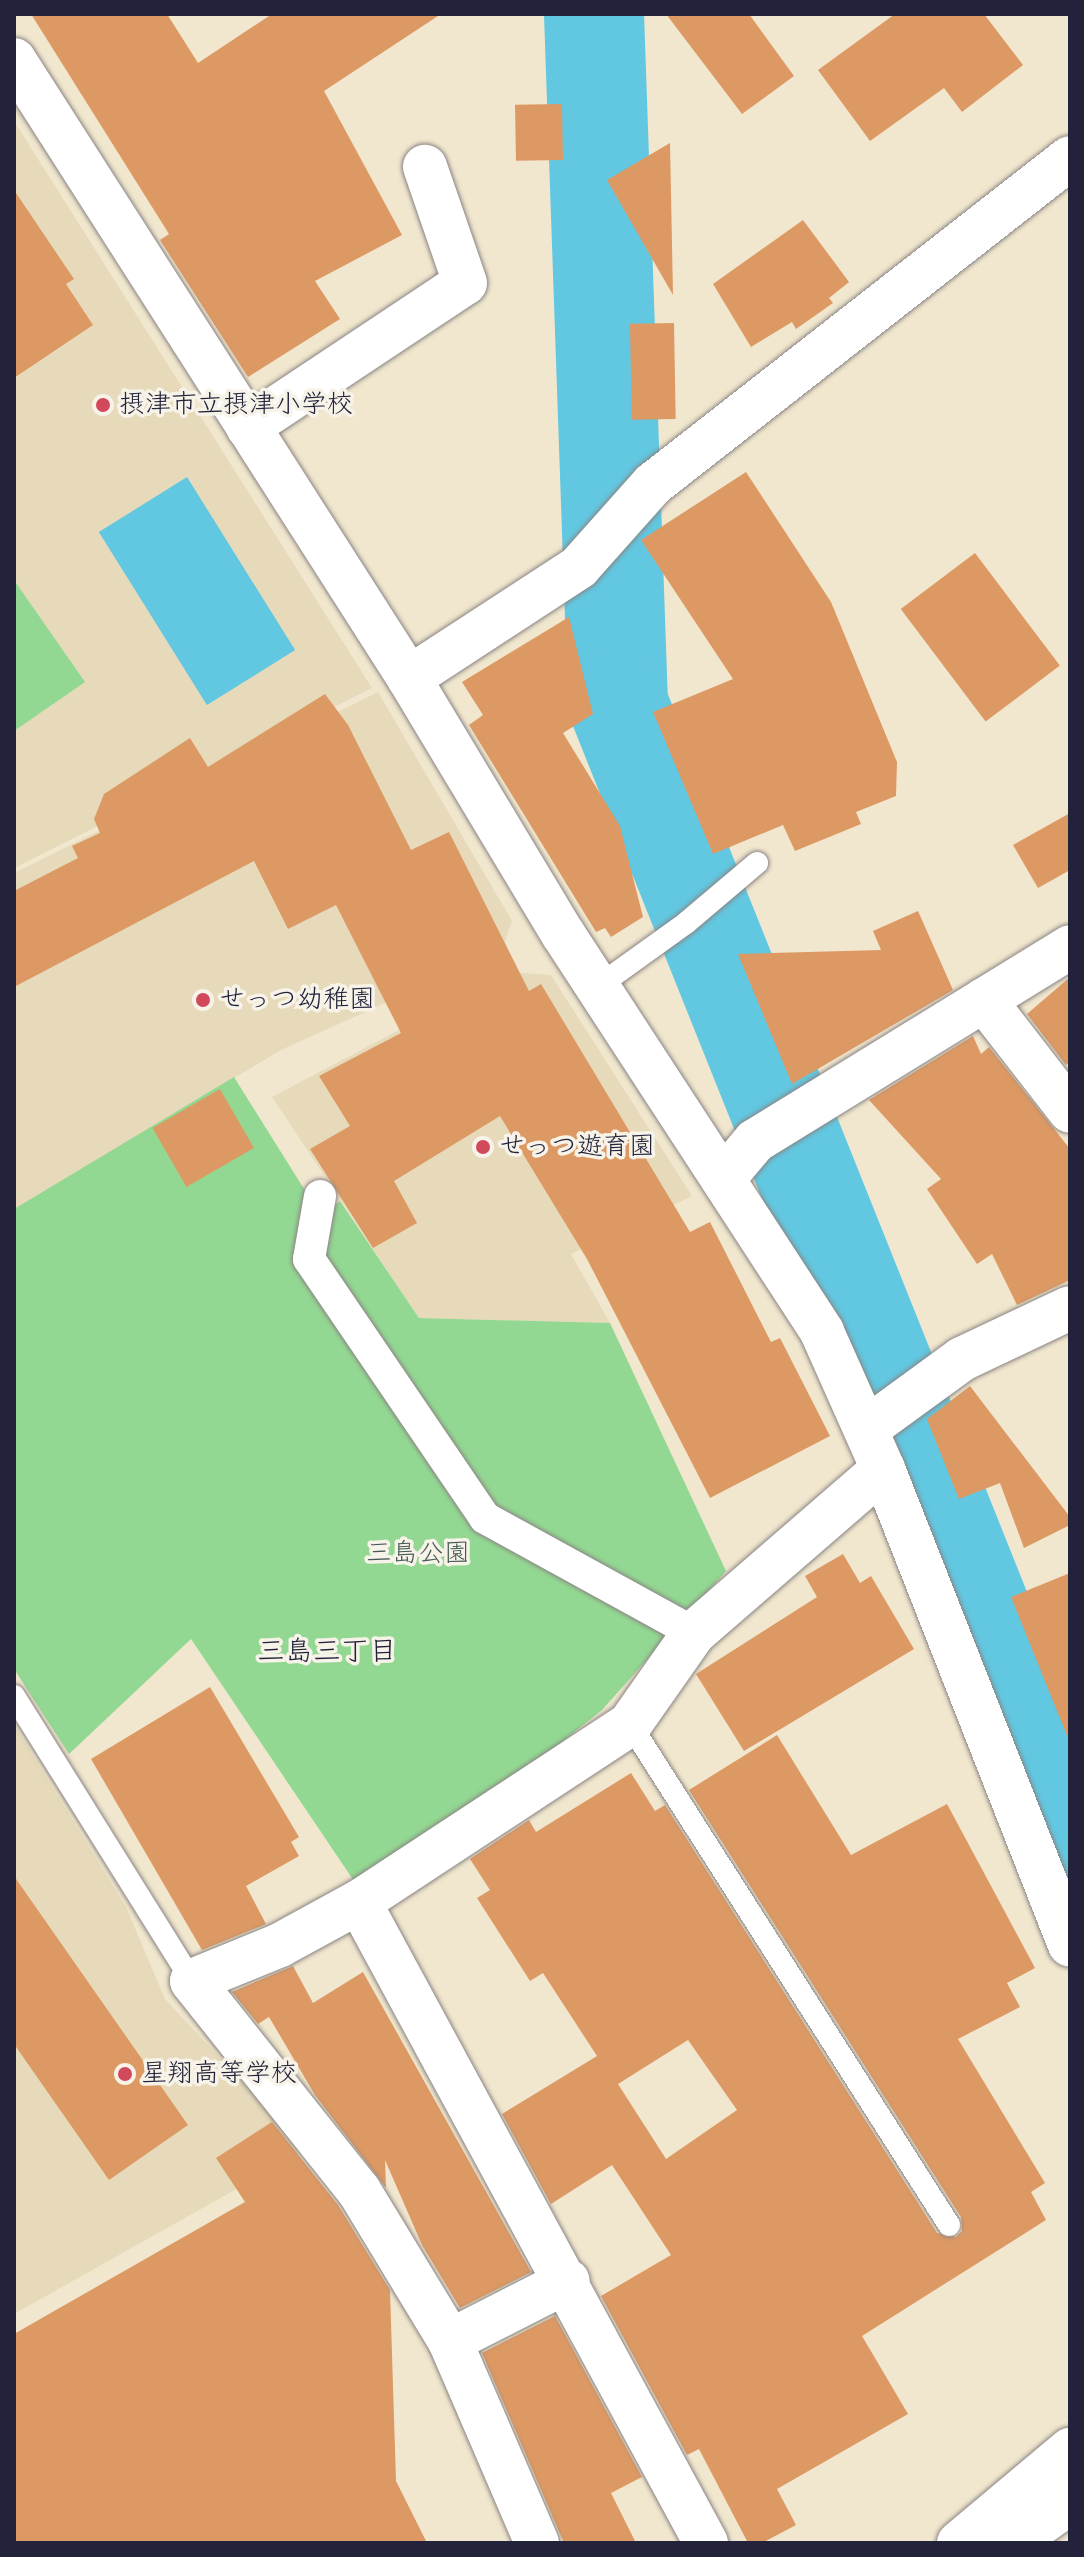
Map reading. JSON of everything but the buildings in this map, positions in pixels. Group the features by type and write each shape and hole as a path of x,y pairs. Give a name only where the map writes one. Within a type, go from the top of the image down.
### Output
{"street":[{"path":"14,60 409,678 597,987 822,1332 886,1414 883,1469 1070,1945"},
{"path":"409,678 579,567 653,484 1070,158"},
{"path":"248,427 465,283 425,167"},
{"path":"723,1179 755,1141 1070,947"},
{"path":"984,1000 1070,1111"},
{"path":"320,1196 309,1259 485,1518 694,1633"},
{"path":"886,1414 962,1359 1070,1308"},
{"path":"537,2543 450,2341 359,2191 192,1981 280,1945 359,1902 630,1724 694,1633 883,1469"},
{"path":"359,1902 568,2281 706,2543"},
{"path":"450,2341 568,2281"},
{"path":"959,2543 1070,2450"},
{"path":"1013,2543 1070,2502"}],"lane":[{"path":"597,987 686,923 757,863"},
{"path":"14,1696 192,1981"},
{"path":"630,1724 949,2225"}],"shaded area":[{"name":"摂津市立摂津小学校","path":"14,121 372,688 14,868"},
{"name":"せっつ幼稚園","path":"378,692 512,921 502,950 281,1050 14,1209 14,873"},
{"name":"せっつ遊育園","path":"509,972 551,975 692,1196 571,1254 610,1323 419,1318 272,1097"},
{"name":"星翔高等学校","path":"14,1725 126,1907 165,1999 306,2150 14,2314"}],"green space":[{"path":"14,580 85,682 14,731"},
{"name":"三島公園","path":"234,1077 321,1216 340,1201 419,1318 610,1323 726,1571 602,1710 504,1788 356,1884 191,1639 69,1754 14,1669 14,1209"}],"water":[{"path":"187,477 295,650 207,705 99,532"}],"waterway":[{"path":"594,14 618,704 1070,1834"}],"place":[{"name":"摂津市立摂津小学校","path":"103,405"},
{"name":"せっつ幼稚園","path":"203,1000"},
{"name":"せっつ遊育園","path":"483,1147"},
{"name":"星翔高等学校","path":"125,2074"}],"district":[{"name":"三島三丁目","path":"327,1651"}]}
